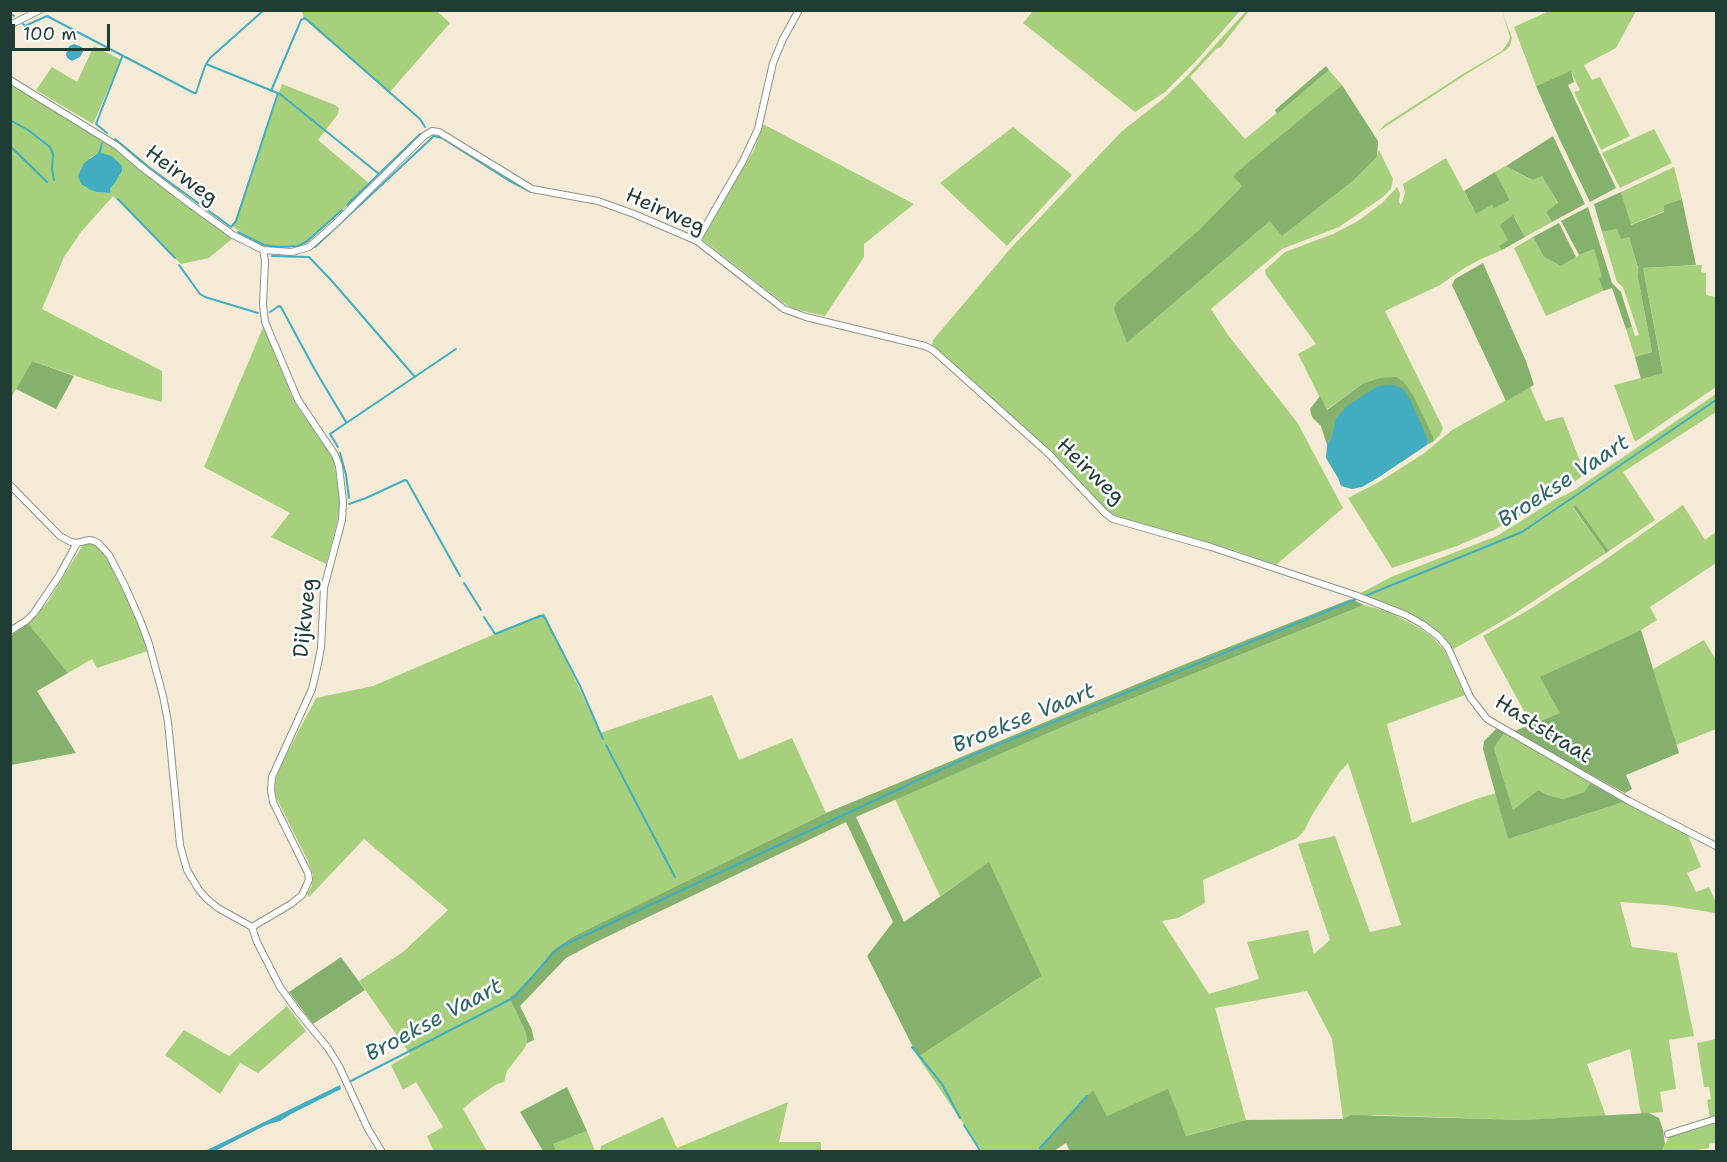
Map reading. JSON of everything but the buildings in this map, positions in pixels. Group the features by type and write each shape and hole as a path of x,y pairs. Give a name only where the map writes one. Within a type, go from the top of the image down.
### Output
{"street":[{"path":"10,25 40,10"},
{"path":"697,241 743,161 758,129 773,63 799,10"},
{"name":"Heirweg","path":"10,80 117,146 190,204 233,234 263,250 292,252 309,247 424,136 432,131 439,132 532,189 598,201 697,241 784,309 806,317 925,346 933,350 1049,454 1113,519 1211,548 1356,596"},
{"name":"Dijkweg","path":"252,927 283,910 306,889 309,880 308,873 273,802 272,777 312,689 318,668 324,588 339,530 343,502 339,466 335,455 298,400 265,322 263,250"},
{"path":"10,485 60,536 71,542 94,541 109,555 132,601 149,644 164,696 180,845 187,870 207,899 218,908 252,927 257,942 280,987 298,1013 328,1048 368,1130 382,1152"},
{"path":"10,631 34,613 78,543"},
{"name":"Haststraat","path":"1356,596 1406,615 1439,637 1451,653 1470,697 1487,719 1629,801 1716,846"},
{"path":"1668,1134 1716,1119"}],"green space":[{"path":"302,11 437,11 450,23 389,93 304,19"},
{"path":"1033,11 1240,11 1165,92 1135,112 1023,23"},
{"path":"1246,11 1249,11 1220,48 1217,48 1190,77 1245,139 1329,70 1342,85 1233,177 1242,186 1199,230 1127,343 1271,220 1283,235 1353,181 1377,157 1379,150 1393,179 1391,189 1383,197 1339,227 1282,249 1211,309 1228,335 1297,422 1343,508 1276,565 1234,550 1112,515 1032,435 932,344 1010,249 1121,132 1163,99 1188,75"},
{"path":"1502,11 1512,38 1506,50 1379,131 1384,125 1502,51 1510,37"},
{"path":"1549,11 1636,11 1616,48 1584,65 1592,80 1600,77 1630,136 1601,150 1574,92 1580,90 1571,72 1536,86 1514,27"},
{"path":"94,46 121,60 93,124 36,90 52,67 77,82"},
{"path":"1326,66 1329,70 1277,114 1275,110"},
{"path":"1571,71 1574,82 1568,85 1616,188 1590,202 1536,86"},
{"path":"10,83 96,133 233,238 209,258 181,264 113,196 81,232 64,257 42,309 162,371 162,402 111,388 32,361 11,398","holes":["103,143 101,153 122,171 109,193 97,192 90,158 98,153"]},
{"path":"282,84 339,108 338,114 318,140 370,184 308,242 293,247 270,246 257,242 233,227"},
{"path":"1342,85 1378,141 1377,157 1353,181 1282,236 1270,221 1127,343 1114,309 1116,303 1199,230 1242,186 1233,177 1237,172"},
{"path":"763,124 914,204 864,244 864,257 825,316 794,309 782,302 703,240 754,150"},
{"path":"1013,127 1072,175 1007,246 940,183"},
{"path":"1654,129 1672,163 1620,188 1602,153"},
{"path":"1553,136 1585,204 1552,222 1546,212 1558,203 1542,176 1532,180 1506,166"},
{"path":"1446,158 1476,214 1492,205 1510,200 1495,172 1506,166 1531,180 1542,175 1558,204 1546,212 1552,222 1525,237 1514,216 1508,240 1500,246 1502,250 1463,269 1440,285 1385,311 1443,428 1434,441 1404,382 1362,384 1326,410 1298,354 1316,344 1266,275 1265,270 1285,252 1333,234 1358,221 1382,203 1397,187 1401,205 1405,193 1403,184"},
{"path":"1674,167 1682,199 1664,205 1665,211 1630,225 1621,192"},
{"path":"1495,172 1510,200 1494,208 1492,205 1476,214 1464,191"},
{"path":"1621,192 1631,225 1664,212 1664,205 1682,199 1696,265 1643,268 1663,373 1641,379 1635,357 1652,352 1638,268 1629,237 1621,239 1617,229 1602,232 1594,204"},
{"path":"1588,207 1612,283 1621,292 1632,327 1626,329 1612,288 1603,291 1599,279 1602,276 1594,249 1579,255 1561,221"},
{"path":"1513,215 1525,237 1502,250 1499,246 1508,240 1500,225"},
{"path":"1559,223 1576,257 1561,266 1544,257 1533,237"},
{"path":"1617,229 1629,237 1638,269 1652,352 1635,357 1626,329 1632,327 1635,336 1639,335 1623,287 1617,282 1602,232"},
{"path":"1533,237 1544,257 1561,266 1594,249 1603,276 1599,279 1603,291 1546,316 1514,248"},
{"path":"1483,263 1526,361 1534,385 1506,401 1452,285 1455,279"},
{"path":"1702,265 1701,272 1706,273 1706,295 1716,297 1716,387 1635,442 1614,385 1663,372 1643,268"},
{"path":"264,325 297,406 334,461 340,504 326,564 271,537 290,513 204,467"},
{"path":"32,361 74,376 56,409 16,389"},
{"path":"1396,377 1404,382 1413,395 1434,441 1427,445 1428,440 1334,430 1327,445 1321,426 1312,417 1310,409 1320,396 1327,410 1362,384 1380,378"},
{"path":"1530,387 1545,421 1563,417 1585,474 1563,490 1554,493 1532,509 1494,530 1457,546 1392,568 1348,498 1379,482 1423,454 1452,430"},
{"path":"1716,394 1716,412 1623,472 1655,520 1609,551 1576,505 1573,508 1606,553 1511,616 1452,650 1443,637 1420,619 1361,593 1391,577 1497,536 1573,491"},
{"path":"1576,505 1609,551 1606,553 1573,507"},
{"path":"1683,505 1705,540 1716,532 1716,563 1650,607 1657,620 1641,630 1541,677 1561,713 1531,724 1483,636 1530,609 1599,564"},
{"path":"86,543 94,544 108,559 137,617 148,651 97,668 92,659 68,673 28,623 47,603"},
{"path":"1351,599 1364,605 1069,724 856,817 904,922 989,862 1042,976 918,1057 867,956 893,922 846,822 566,958 520,1006 532,1030 534,1040 527,1043 526,1033 509,997 538,969 553,950 572,937 826,813 1183,665"},
{"path":"1364,605 1389,612 1416,626 1432,637 1444,650 1465,695 1387,724 1412,823 1496,793 1508,839 1624,802 1688,835 1701,867 1687,873 1696,892 1709,887 1716,903 1716,913 1665,905 1620,902 1632,947 1677,953 1694,1036 1669,1040 1676,1089 1660,1092 1663,1112 1641,1114 1630,1049 1587,1064 1606,1116 1523,1120 1375,1115 1343,1119 1332,1039 1307,991 1215,1008 1246,1120 1185,1136 1107,1116 1093,1091 1040,1151 982,1151 918,1057 1042,976 989,863 940,896 895,799 1069,724","holes":["1348,763 1401,925 1370,932 1335,836 1298,844 1330,940 1314,954 1308,930 1247,942 1259,979 1209,994 1162,921 1178,918 1205,903 1203,880 1297,838 1304,831 1339,773"]},
{"path":"544,613 600,733 712,695 739,760 792,738 826,813 572,937 553,950 538,969 509,997 526,1033 527,1043 524,1049 507,1071 504,1082 497,1084 463,1109 487,1151 434,1152 427,1136 443,1127 416,1082 403,1090 391,1065 410,1054 359,981 403,952 448,910 364,839 309,897 307,894 312,886 313,875 277,799 276,778 316,698 373,686"},
{"path":"28,623 68,673 37,691 76,753 11,765 11,636"},
{"path":"1641,630 1679,753 1626,775 1632,789 1625,793 1512,732 1560,713 1540,677"},
{"path":"1704,640 1716,660 1716,729 1676,745 1653,669"},
{"path":"1497,728 1504,733 1494,748 1513,810 1538,790 1563,799 1584,792 1590,783 1624,802 1508,839 1483,749 1484,741"},
{"path":"1504,733 1590,783 1584,792 1563,799 1538,790 1513,810 1494,748"},
{"path":"341,957 365,990 313,1024 289,992"},
{"path":"287,1006 306,1031 258,1073 240,1063 220,1094 165,1055 184,1030 229,1056"},
{"path":"1716,1039 1716,1116 1710,1118 1707,1100 1711,1099 1709,1087 1704,1087 1697,1043"},
{"path":"567,1087 587,1131 553,1144 556,1151 543,1151 520,1112"},
{"path":"1168,1089 1186,1136 1246,1120 1343,1119 1351,1115 1523,1120 1649,1113 1659,1118 1665,1144 1661,1152 1070,1152 1066,1143 1054,1151 1040,1151 1093,1090 1107,1116"},
{"path":"788,1102 779,1142 821,1142 821,1151 600,1151 601,1146 663,1117 677,1148"},
{"path":"1716,1121 1716,1143 1709,1144 1709,1148 1661,1152 1672,1135"},
{"path":"587,1131 595,1151 556,1151 552,1144"}],"water":[{"path":"74,44 82,47 83,52 80,57 72,61 67,58 66,54 69,46"},
{"path":"102,142 101,153 112,156 122,166 122,171 110,189 110,193 91,190 81,184 78,176 84,163 98,153"},
{"path":"1394,385 1403,389 1411,401 1428,440 1427,445 1362,487 1352,489 1341,486 1326,458 1327,445 1331,439 1336,419 1347,406 1378,386"},
{"path":"340,1085 341,1089 280,1121 266,1125 215,1151 205,1151"}],"waterway":[{"path":"23,24 25,26 47,16 196,93 210,58 264,10"},
{"path":"10,13 14,16"},
{"path":"271,91 301,20 305,18 420,119 425,127"},
{"path":"107,133 96,124 122,57"},
{"path":"206,64 280,94 379,174"},
{"path":"115,139 150,168 231,227 236,221 278,93"},
{"path":"10,120 50,147 53,154 54,180"},
{"path":"347,205 420,134"},
{"path":"315,247 434,136 442,138 531,192"},
{"path":"10,146 47,182"},
{"path":"118,199 175,258"},
{"path":"238,232 264,245 298,246 306,242 342,210"},
{"path":"272,256 309,257 415,377"},
{"path":"179,265 200,294 258,313"},
{"path":"270,312 281,307 346,422"},
{"path":"338,447 330,434 456,349"},
{"name":"Broekse Vaart","path":"1365,596 1522,532 1716,400"},
{"path":"340,453 349,498"},
{"path":"349,504 407,481 460,576"},
{"path":"464,583 481,610"},
{"name":"Broekse Vaart","path":"351,1081 515,997 552,954 562,946 968,757 1359,598"},
{"path":"484,617 495,634 540,616 545,618 580,686 603,739"},
{"path":"606,745 675,877"},
{"path":"912,1047 942,1084 960,1118"},
{"path":"1040,1148 1087,1096"},
{"path":"964,1125 981,1152"}]}
